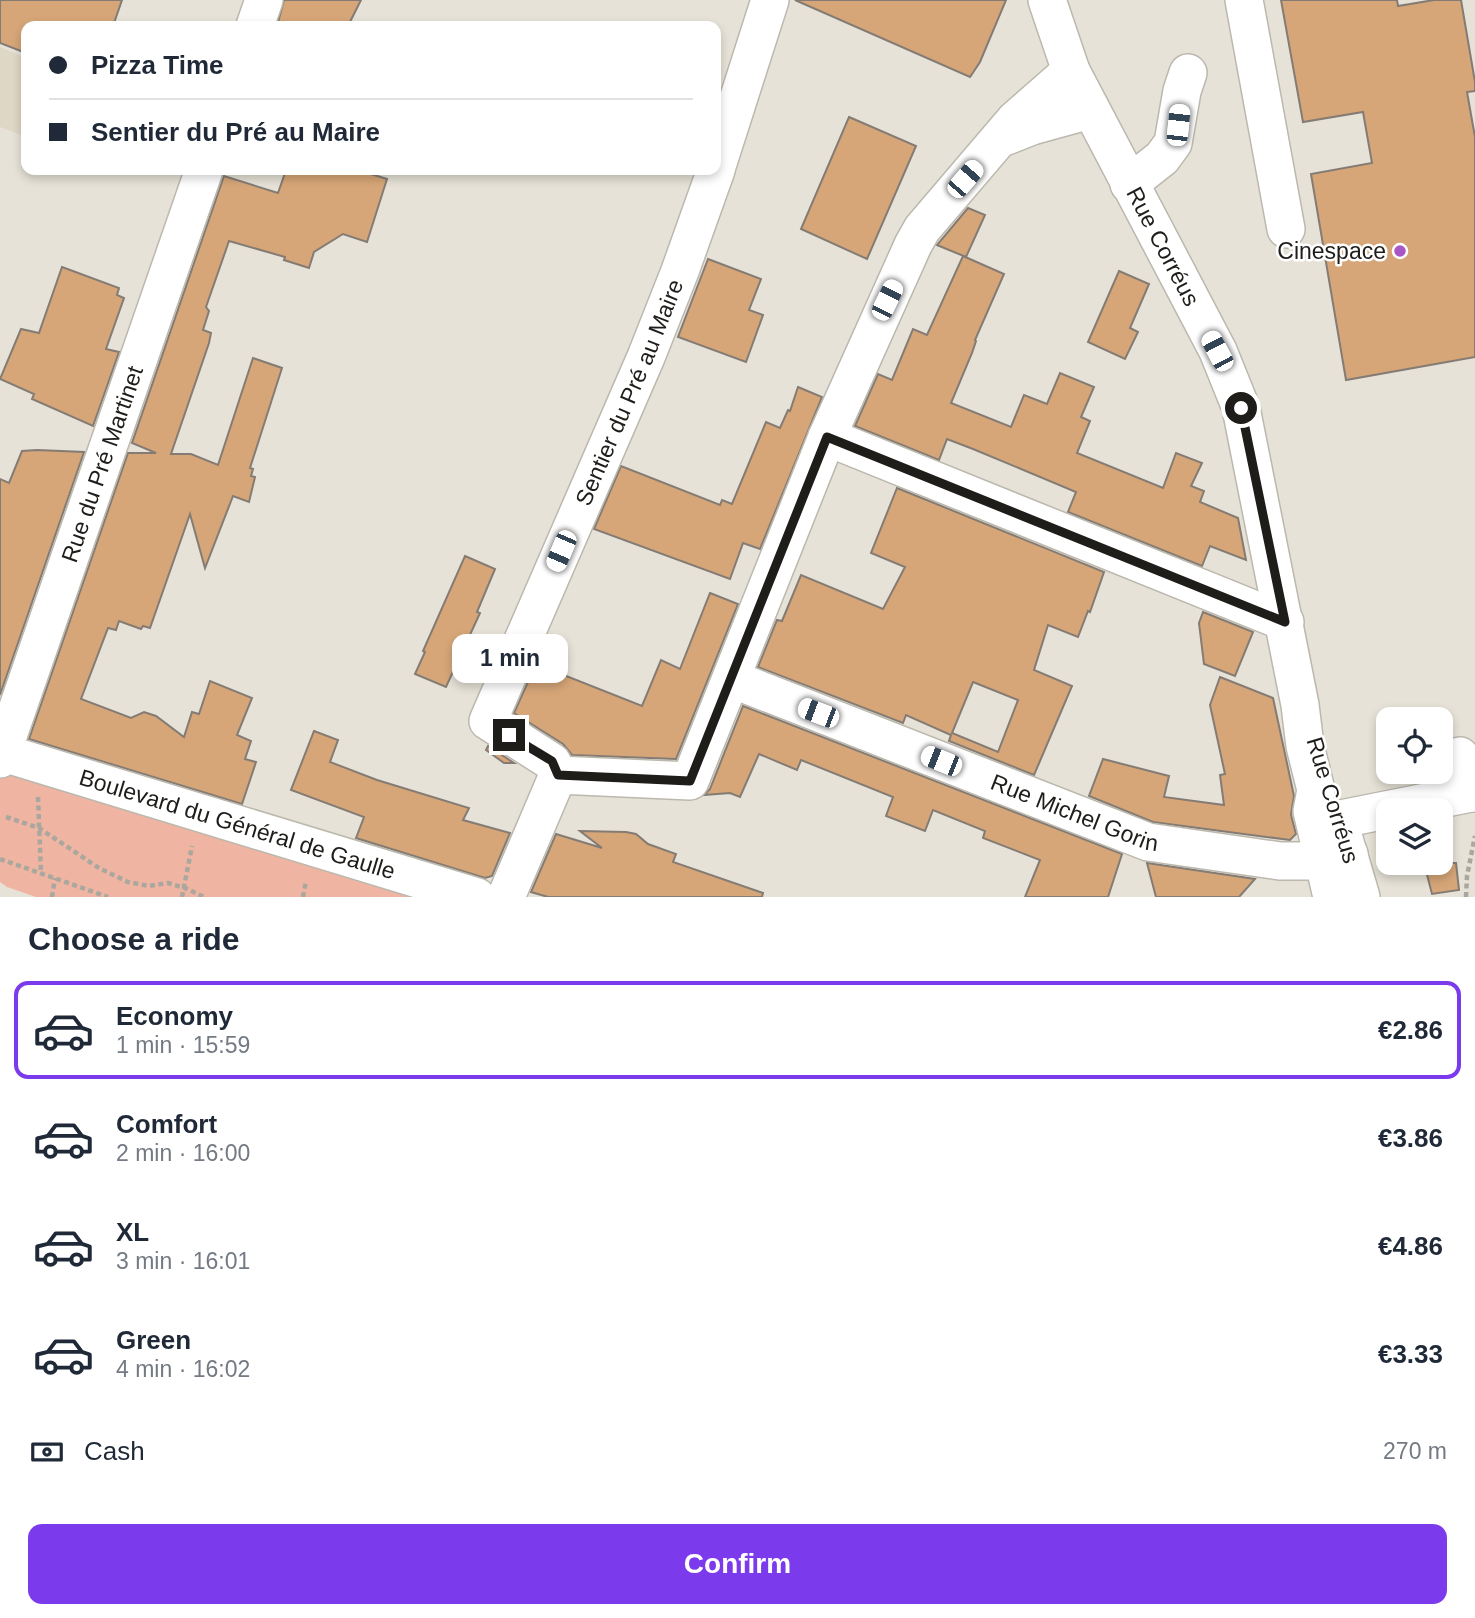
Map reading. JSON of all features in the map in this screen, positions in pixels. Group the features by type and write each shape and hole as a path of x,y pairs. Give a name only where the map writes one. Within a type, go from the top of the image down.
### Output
{"street":[{"path":"257,21 264,0"},
{"name":"Sentier du Pré au Maire","path":"721,153 770,0"},
{"name":"Rue Corréus","path":"1047,0 1071,71 1217,351 1241,408 1300,705 1318,743 1330,832 1332,897"},
{"path":"1244,0 1286,229"},
{"path":"506,897 558,775 690,781 827,437 913,245 922,229 1027,108 1071,71"},
{"path":"1129,184 1162,158 1173,143 1182,91 1188,74"},
{"path":"1000,139 1016,131 1090,110"},
{"name":"Rue du Pré Martinet","path":"1,754 202,175"},
{"name":"Sentier du Pré au Maire","path":"558,775 552,761 488,721 646,357 714,175"},
{"path":"827,437 1285,622"},
{"name":"Rue Michel Gorin","path":"732,679 1148,842 1280,861 1330,832 1473,793"},
{"name":"Boulevard du Général de Gaulle","path":"1,754 477,897"},
{"path":"1460,756 1473,793"},
{"path":"1330,832 1346,897"},
{"name":"Rue Corréus","path":"1330,832 1361,897"}],"path":[{"path":"37,763 41,873"},
{"path":"182,897 197,812"},
{"path":"6,817 39,828 99,868 128,882 149,886 168,883 204,897"},
{"path":"1466,897 1466,876 1475,836"},
{"path":"0,859 108,897"},
{"path":"52,897 55,878"}],"shaded area":[{"path":"0,47 21,56 21,135 0,127"},
{"path":"0,769 425,897 36,897 0,882"}],"building":[{"path":"0,0 122,0 115,21 21,21 21,51 0,43"},
{"path":"284,0 361,0 350,21 278,21"},
{"path":"795,0 1006,0 980,62 970,77"},
{"name":"Cinespace","path":"1281,0 1397,0 1398,6 1434,0 1461,0 1475,82 1475,91 1467,92 1475,137 1475,357 1346,380 1311,174 1372,163 1363,112 1303,122"},
{"path":"849,117 916,146 867,259 801,229"},
{"path":"284,175 374,175 387,179 367,242 343,234 314,252 309,268 284,260 285,257 229,241 206,307 209,311 203,330 211,333 209,343 171,454 191,454 218,465 253,358 282,368 250,468 253,469 251,476 255,477 249,502 233,496 205,568 190,514 150,628 143,626 141,629 119,621 116,630 108,628 81,699 131,718 144,712 156,716 184,737 192,712 199,714 210,681 252,698 237,735 251,741 245,759 256,762 242,804 29,739 128,453 156,453 132,443 224,176 278,193"},
{"path":"968,208 985,215 966,257 937,245"},
{"path":"963,256 1004,274 951,403 1011,427 1024,395 1047,404 1060,373 1094,387 1081,417 1090,421 1077,453 1163,488 1176,453 1202,463 1191,486 1204,491 1200,502 1238,518 1246,560 1210,546 1202,566 1068,512 1076,492 973,449 947,439 939,460 855,426 878,374 892,380 913,329 927,335"},
{"path":"708,259 761,279 749,310 763,315 746,362 678,337"},
{"path":"62,267 119,288 117,295 124,298 106,349 119,352 93,426 32,399 34,394 0,379 21,329 39,333"},
{"path":"1119,271 1149,284 1130,328 1138,332 1125,359 1088,342"},
{"path":"798,387 822,397 760,549 743,543 730,579 594,529 621,466 720,505 722,500 732,504 766,422 780,428 788,410 790,411"},
{"path":"22,451 84,452 0,695 0,479 9,483"},
{"path":"897,488 1104,572 1078,637 1048,625 1034,670 1072,686 1034,775 949,741 951,735 906,715 903,723 758,667 777,620 782,621 801,575 883,609 905,567 871,553","holes":["973,682 1018,700 998,752 952,733"]},
{"path":"465,556 495,569 477,612 480,613 446,687 415,674"},
{"path":"710,593 738,604 676,759 572,755 563,744 514,713 536,664 642,706 661,660 680,669"},
{"path":"1203,612 1253,632 1235,676 1204,664 1199,623"},
{"path":"1220,677 1273,698 1294,796 1291,815 1296,834 1290,840 1153,822 1089,796 1103,759 1169,776 1164,797 1224,805 1220,775 1225,774 1210,705"},
{"path":"743,706 1122,854 1108,897 1025,897 1040,860 983,838 985,831 933,810 925,831 886,816 893,797 801,760 797,770 759,754 740,797 730,793 704,795 710,789"},
{"path":"314,731 338,740 330,762 377,780 469,808 463,820 510,833 492,876 485,878 356,838 364,817 291,790"},
{"path":"488,746 514,763 504,763 486,750"},
{"path":"580,831 636,834 648,844 676,854 673,862 763,893 762,897 548,897 531,892 556,834 602,848"},
{"path":"1147,863 1255,879 1239,897 1156,897"},
{"path":"1453,863 1456,863 1459,890 1432,894 1427,875 1453,875"}],"place":[{"name":"Cinespace","path":"1400,251"}],"route":[{"path":"509,735 552,761 558,775 690,781 827,437 1285,622 1241,408"}]}
